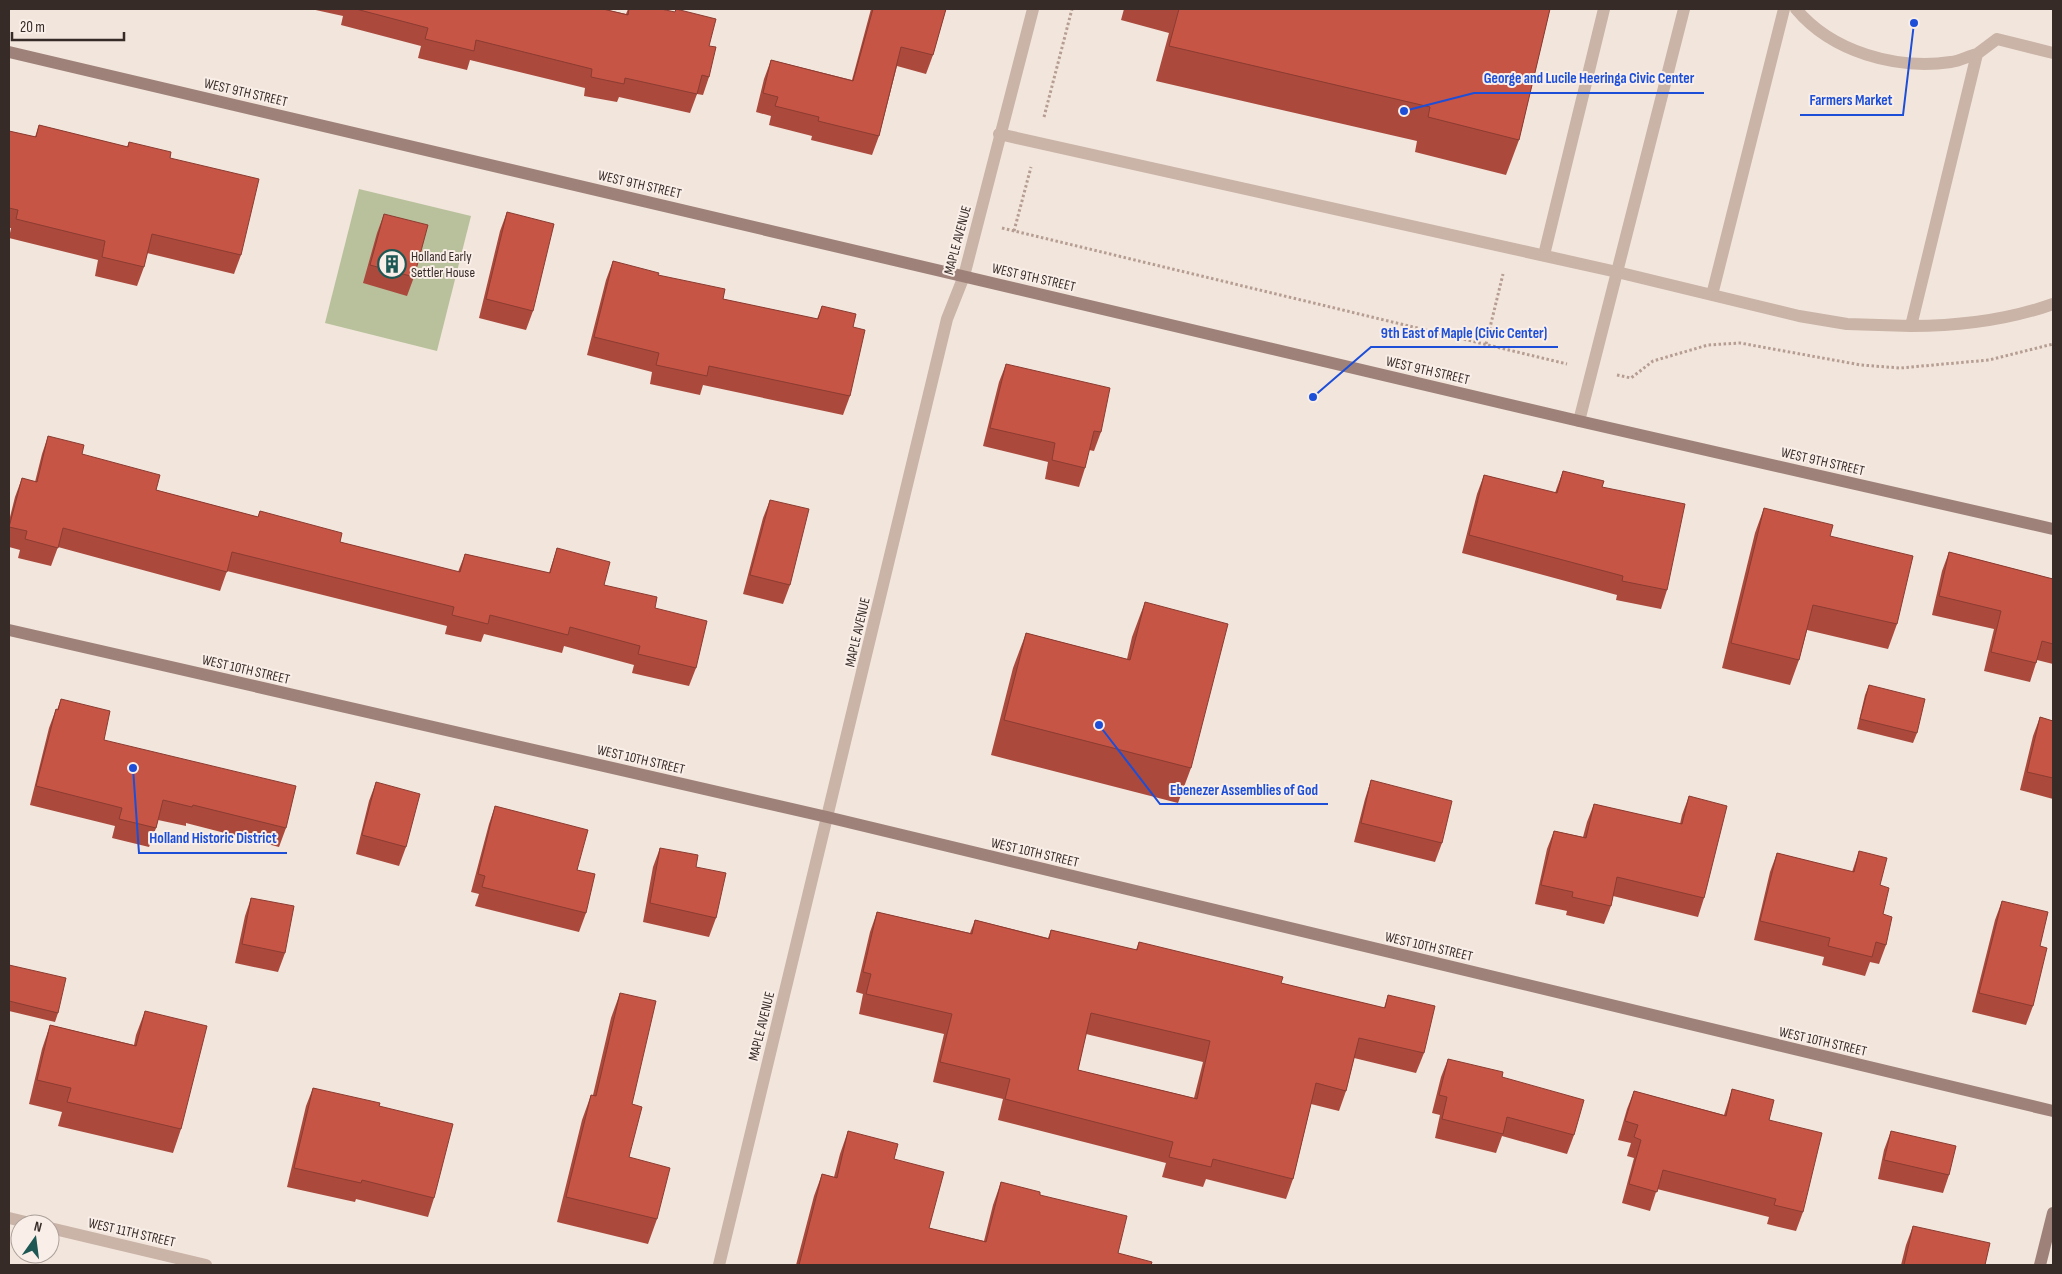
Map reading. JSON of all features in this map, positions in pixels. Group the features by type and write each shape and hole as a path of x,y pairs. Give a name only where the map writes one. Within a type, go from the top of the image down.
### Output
{"street":[{"name":"MAPLE AVENUE","path":"719,1265 947,319 964,276 1033,9"},
{"path":"1544,255 1604,9"},
{"path":"1579,421 1684,9"},
{"path":"1712,295 1784,9"},
{"path":"1796,9 1808,23 1844,47 1871,57 1932,63 1952,62 1977,54 1997,39 2053,53"},
{"name":"WEST 9TH STREET","path":"9,52 1579,421 2053,529"},
{"path":"1911,326 1977,54"},
{"path":"1000,134 1544,255 1799,316 1828,321 1848,324 1945,326 2025,314 2053,304"},
{"name":"WEST 10TH STREET","path":"9,630 827,817 2053,1111"},
{"path":"2040,1265 2053,1213"},
{"name":"WEST 11TH STREET","path":"60,1230 206,1265"}],"path":[{"path":"1014,231 1631,378 1653,361 1716,344 1740,343 1861,365 1900,368 1989,360 2053,344"},
{"path":"1486,344 1510,248"}],"green space":[{"path":"359,189 471,216 437,351 325,323"}],"building":[{"path":"356,9 603,9 628,15 629,9 661,9 675,12 676,9 716,19 709,46 716,47 709,77 702,75 697,94 625,78 624,84 591,77 592,69 476,40 474,51 425,39 428,28"},
{"path":"873,9 946,9 933,55 901,47 879,136 818,121 819,117 775,106 778,97 763,93 771,60 853,81"},
{"path":"1179,9 1550,9 1519,140 1428,117 1430,107 1169,46"},
{"path":"39,125 128,147 129,142 171,152 170,158 259,179 241,255 152,234 144,267 102,257 105,241 16,219 18,210 9,208 9,131 36,137"},
{"path":"507,212 554,224 533,311 486,299"},
{"path":"384,214 428,225 414,277 370,265"},
{"path":"613,261 659,273 658,275 725,289 723,299 818,319 822,306 856,314 853,327 865,330 850,396 709,366 707,376 656,365 659,353 594,337"},
{"path":"1006,364 1110,388 1101,432 1094,431 1085,468 1052,460 1055,443 990,428"},
{"path":"48,436 84,445 82,454 160,475 156,490 258,517 260,511 342,533 340,542 460,572 465,554 550,573 557,548 610,562 604,585 657,597 655,608 707,621 696,668 638,654 640,646 570,627 568,635 490,615 488,624 452,615 454,607 232,552 227,572 63,528 58,548 25,539 27,531 9,527 22,478 37,482"},
{"path":"1563,471 1604,481 1602,487 1685,504 1667,590 1622,581 1623,576 1469,535 1484,475 1557,493"},
{"path":"770,500 809,509 790,585 750,575"},
{"path":"1764,508 1833,525 1830,536 1913,556 1897,624 1813,605 1799,660 1731,643"},
{"path":"1949,552 2053,579 2053,644 2042,641 2036,663 1991,652 2001,611 1939,596"},
{"path":"1145,602 1228,624 1191,768 1004,720 1026,633 1130,660"},
{"path":"1869,685 1925,699 1917,733 1860,719"},
{"path":"61,699 110,711 104,740 296,786 286,828 193,805 192,807 163,800 156,828 119,819 122,808 36,786 56,709 58,710"},
{"path":"2040,717 2053,721 2053,778 2027,772"},
{"path":"1371,780 1452,801 1442,843 1361,823"},
{"path":"376,782 420,794 406,847 362,835"},
{"path":"1689,796 1727,806 1704,898 1617,877 1611,906 1572,897 1573,892 1541,885 1554,831 1586,838 1594,804 1682,824"},
{"path":"495,806 588,830 577,870 595,874 586,913 482,887 485,876 478,874"},
{"path":"660,848 698,855 696,867 726,873 716,918 650,903"},
{"path":"1859,851 1887,858 1880,885 1889,888 1883,914 1892,917 1886,945 1876,942 1872,957 1828,946 1830,938 1760,921 1777,853 1854,872"},
{"path":"251,898 294,906 285,953 242,944"},
{"path":"2002,901 2048,912 2040,946 2047,948 2033,1006 1979,993"},
{"path":"877,912 972,934 975,920 1049,939 1051,930 1137,950 1139,942 1283,977 1281,983 1385,1008 1388,995 1435,1006 1424,1053 1359,1038 1346,1091 1316,1083 1293,1179 1213,1159 1211,1167 1169,1157 1173,1142 1005,1099 1010,1079 940,1062 952,1014 866,994 871,974 863,972","holes":["1091,1013 1210,1041 1197,1099 1078,1070"]},
{"path":"9,965 66,978 58,1013 9,1001"},
{"path":"620,993 656,1001 632,1104 642,1107 629,1157 670,1168 657,1219 566,1197 591,1095 596,1096"},
{"path":"145,1011 207,1026 181,1129 67,1102 71,1088 37,1080 50,1025 136,1046"},
{"path":"1448,1059 1503,1072 1502,1077 1584,1100 1574,1135 1507,1117 1503,1134 1442,1119 1447,1097 1439,1095"},
{"path":"313,1088 380,1103 379,1106 453,1124 434,1198 362,1180 361,1183 294,1168"},
{"path":"1732,1089 1774,1100 1769,1120 1822,1133 1803,1212 1774,1205 1776,1199 1663,1170 1657,1192 1629,1184 1641,1140 1634,1137 1638,1125 1625,1121 1634,1091 1726,1116"},
{"path":"848,1131 898,1144 894,1159 944,1172 929,1228 986,1242 1001,1182 1040,1192 1040,1195 1127,1216 1118,1253 1152,1262 1151,1265 799,1265 822,1174 837,1178"},
{"path":"1891,1131 1956,1146 1949,1175 1884,1160"},
{"path":"1913,1226 1990,1243 1985,1265 1904,1265"}],"place":[{"name":"Farmers Market","path":"1914,23"},
{"name":"George and Lucile Heeringa Civic Center","path":"1404,111"},
{"name":"Holland Early Settler House","path":"392,264"},
{"name":"9th East of Maple (Civic Center)","path":"1313,397"},
{"name":"Ebenezer Assemblies of God","path":"1099,725"},
{"name":"Holland Historic District","path":"133,768"}]}
